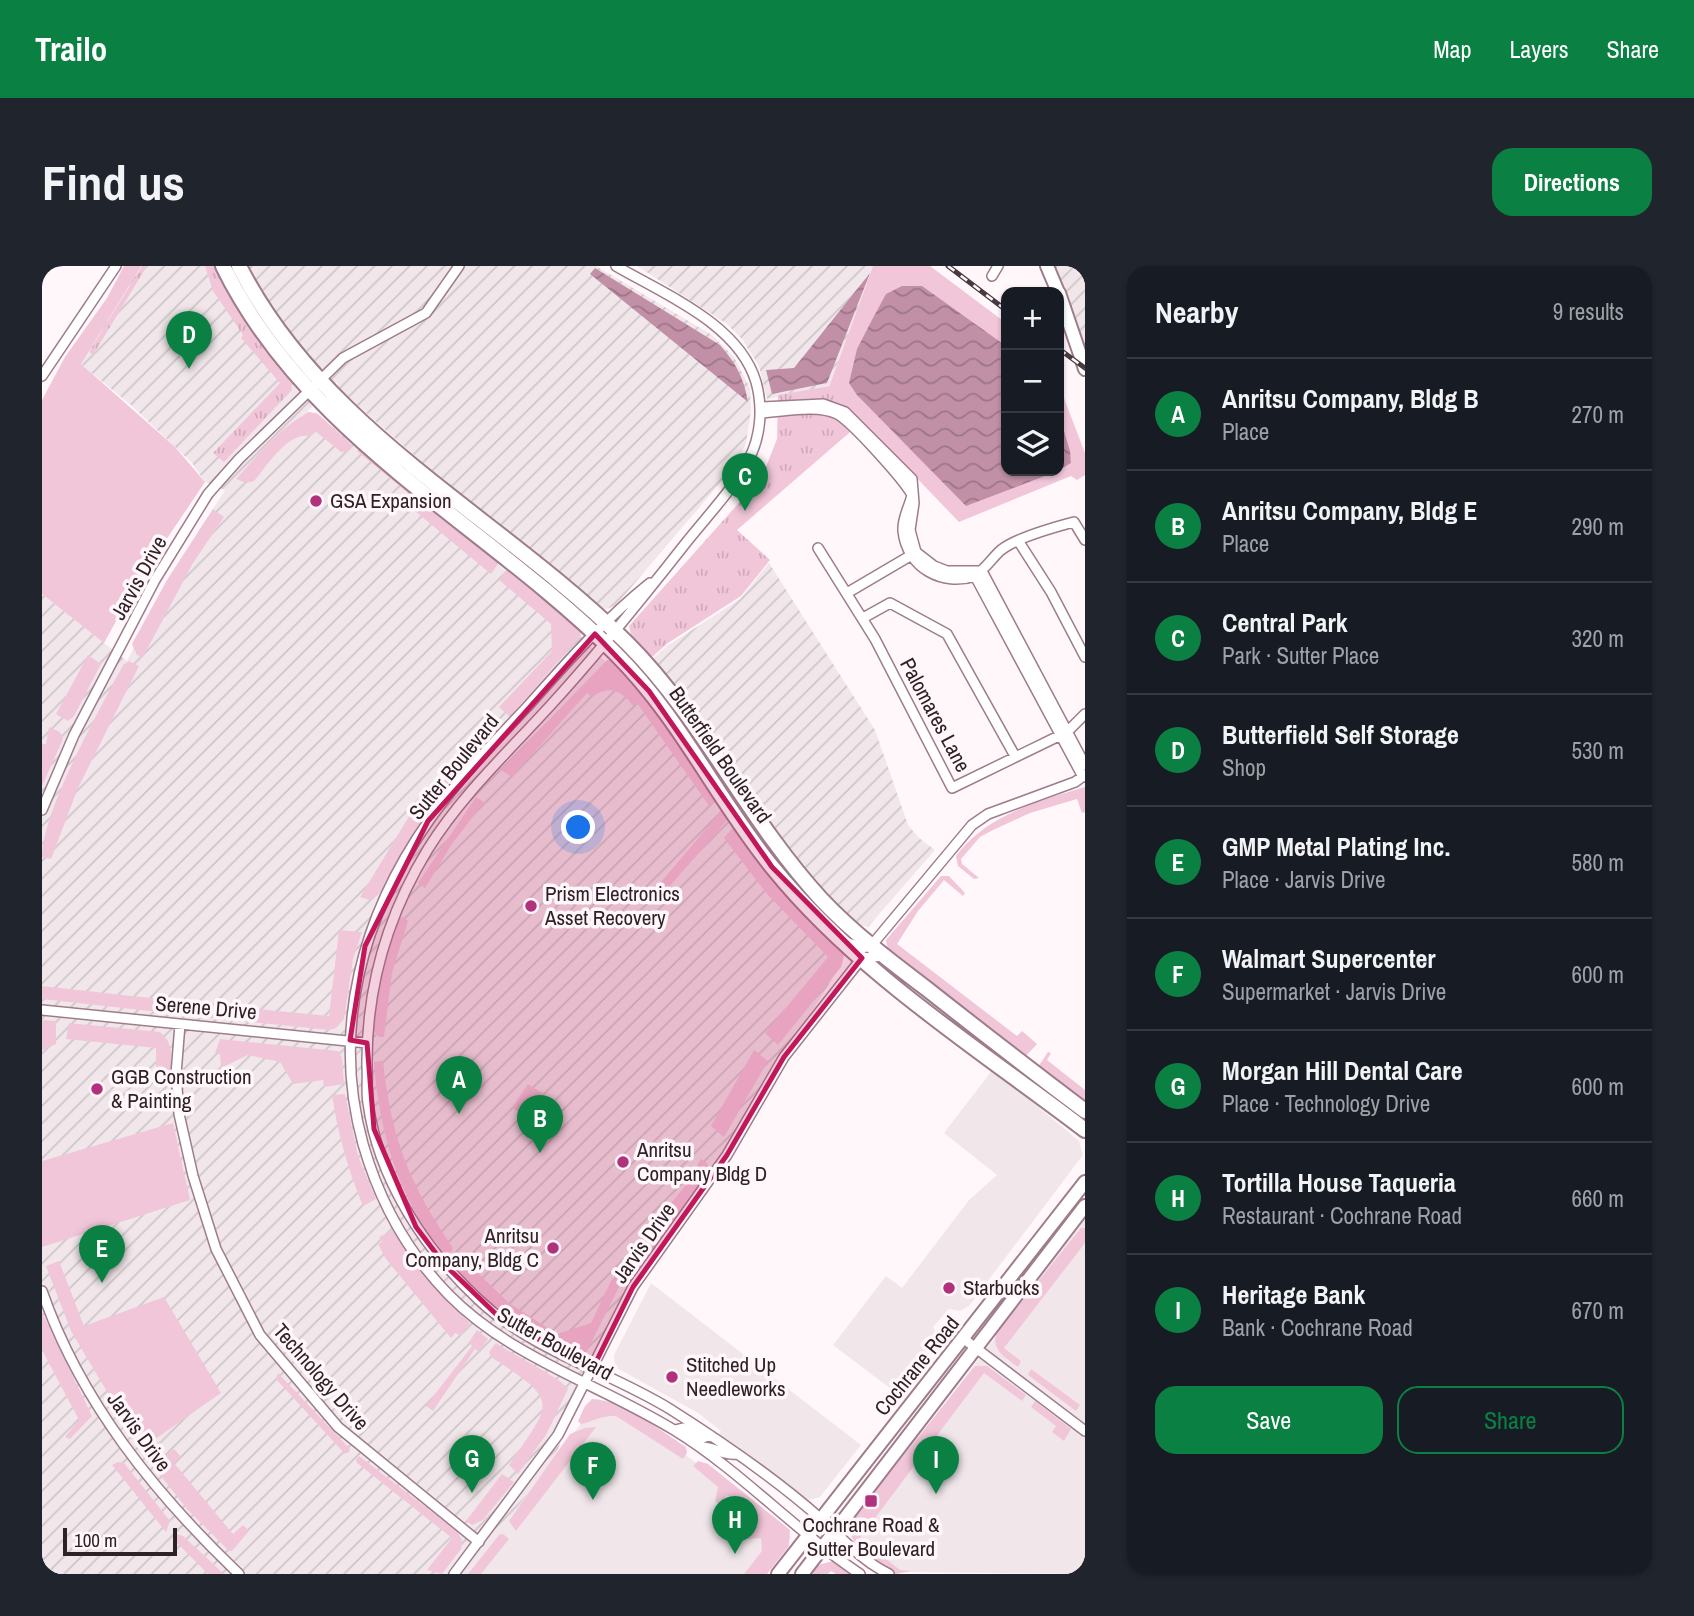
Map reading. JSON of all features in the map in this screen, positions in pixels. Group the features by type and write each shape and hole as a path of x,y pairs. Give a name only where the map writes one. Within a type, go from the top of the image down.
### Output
{"main road":[{"name":"Butterfield Boulevard","path":"223,266 257,326 313,386 363,424 605,634 648,666 688,717 791,865 821,899 884,956 1085,1111"},
{"name":"Butterfield Boulevard","path":"239,266 313,386"},
{"path":"1047,266 1056,287"},
{"path":"1064,310 1085,369"},
{"name":"Butterfield Boulevard","path":"605,634 673,719 772,867 862,958 1085,1130"},
{"name":"Cochrane Road","path":"778,1574 1085,1182"},
{"name":"Cochrane Road","path":"802,1574 1085,1206"}],"street":[{"path":"42,376 116,266"},
{"name":"Jarvis Drive","path":"42,810 74,735 155,580 208,495 313,386 355,349 426,313 459,266"},
{"path":"605,634 663,573 738,478 756,440 761,410 751,367 729,339 687,308 616,266"},
{"path":"992,276 998,266"},
{"path":"761,410 821,411 838,414 904,480 912,495 904,515 903,532 914,553 934,566 947,571 979,573 1003,548 1074,522 1085,540"},
{"path":"1019,542 1085,657"},
{"name":"Palomares Lane","path":"818,548 863,618 952,788 1063,734"},
{"path":"847,593 914,553"},
{"path":"605,634 663,573"},
{"path":"846,943 863,948 872,946 979,819 1084,776 979,573"},
{"path":"863,618 890,603 947,634 1014,756"},
{"name":"Sutter Boulevard","path":"605,634 477,760 428,821 380,908 359,964 350,1040 351,1087 368,1159 383,1200 418,1258 448,1294 486,1327 529,1354 675,1430 860,1574"},
{"name":"Sutter Boulevard","path":"605,634 476,786 425,855 399,902 379,954 367,1043 367,1100 374,1129 397,1191 416,1227 444,1265 502,1320 527,1336 666,1406 736,1454 889,1574"},
{"path":"1063,734 1085,713"},
{"path":"1063,734 1085,765"},
{"path":"862,958 884,956"},
{"name":"Jarvis Drive","path":"454,1574 558,1436 633,1287 727,1155 784,1057 862,958"},
{"name":"Serene Drive","path":"42,1010 367,1043"},
{"name":"Technology Drive","path":"180,1024 176,1074 179,1114 193,1176 216,1249 260,1335 345,1434 479,1542"},
{"name":"Jarvis Drive","path":"42,1291 87,1389 119,1438 184,1522 239,1574"},
{"path":"964,1339 1085,1432"},
{"path":"675,1430 683,1428 701,1439 710,1435"},
{"path":"700,1447 715,1448 727,1455 736,1454"}],"highlighted area":[{"path":"595,634 649,691 772,867 862,958 784,1057 727,1155 633,1287 593,1368 502,1320 444,1264 416,1227 374,1129 367,1043 350,1040 365,946 428,821"}],"shaded area":[{"path":"133,266 596,266 712,335 734,357 750,388 751,410 746,444 733,468 616,605 607,609 598,607 421,461 340,390 337,382 307,412 316,413 566,621 671,729 841,951 842,963 579,1386 555,1459 465,1574 42,1574 42,594 127,661 172,573 225,490 205,482 192,463 132,406 76,360"},
{"path":"637,266 873,266 829,387 767,399 759,366 742,339 727,324"},
{"path":"1055,266 1085,266 1085,349 1077,321"},
{"path":"769,563 875,730 908,825 935,850 868,927 859,925 806,872 762,813 696,714 651,660 667,646 740,599"},
{"path":"993,1069 1079,1141 1083,1155 969,1306 960,1311 949,1309 933,1327 938,1336 936,1346 899,1395 833,1345 886,1276 902,1288 969,1200 997,1175 944,1133"},
{"path":"1085,1219 1085,1574 898,1572 854,1537 911,1448"},
{"path":"651,1283 861,1445 820,1497 809,1500 800,1496 719,1434 721,1431 698,1413 615,1367 614,1355"},
{"path":"596,1404 673,1445 791,1537 764,1574 465,1574"}],"green space":[{"path":"124,266 141,266 81,364 175,447 205,482 137,583 104,643 42,594 42,400 65,357 107,298"},
{"path":"142,266 147,266 93,355 89,352"},
{"path":"205,266 217,266 257,339 291,383 292,390 224,462 213,453 280,383 241,338 243,335 213,291"},
{"path":"873,266 930,266 1001,319 1001,476 1064,476 1064,398 1085,453 1085,475 1077,480 1071,476 959,522 829,387"},
{"path":"830,386 864,420 737,530 770,560 741,596 668,643 652,657 631,634 629,626 762,477 777,439 778,395"},
{"path":"309,412 318,414 353,446 348,451 341,452 315,431 310,436 293,439 271,459 254,481 246,483 236,479 279,433"},
{"path":"360,448 497,559 498,564 491,574 410,507 409,494 357,451"},
{"path":"213,509 224,517 193,563 143,657 137,655 132,644 167,580"},
{"path":"508,568 578,627 581,635 510,717 499,707 552,651 551,624 499,580"},
{"path":"88,655 101,664 74,716 68,721 56,714"},
{"path":"607,660 615,660 656,705 718,797 710,807 637,703 633,706 624,696 609,690 592,697 587,693 512,777 501,770"},
{"path":"129,661 139,666 78,788 51,859 42,857 51,814 62,788 87,733 123,665"},
{"path":"490,716 501,725 478,750 465,744"},
{"path":"49,727 60,732 63,739 42,786 42,744 46,744"},
{"path":"459,751 464,754 466,761 432,803 378,895 370,900 360,897 419,800"},
{"path":"1085,787 1085,812 1082,813 1077,799 1030,813 980,837 961,859 962,864 979,878 974,879 958,866 956,856 968,842 998,820 1031,804"},
{"path":"476,797 484,802 452,844 425,888 418,883"},
{"path":"723,809 729,818 656,902 655,889"},
{"path":"736,824 841,947 844,956 841,967 778,1045 765,1033 828,957 767,894 724,838"},
{"path":"941,876 949,876 965,893 963,896 944,880 918,911 897,944 1017,1036 1022,1031 1037,1044 1026,1056 888,951 886,940"},
{"path":"404,917 408,921 392,973 384,1037 379,1037 373,1030 380,987 395,932 400,918"},
{"path":"339,930 362,932 353,959 344,1019 336,1028 329,1030 193,1016 195,1003 329,1016"},
{"path":"42,986 168,1000 168,1013 42,999"},
{"path":"42,1020 56,1021 56,1044 42,1050"},
{"path":"69,1023 160,1032 169,1044 171,1070 163,1074 156,1070 156,1048 66,1039"},
{"path":"220,1039 338,1051 342,1058 344,1084 324,1087 323,1080 293,1084 280,1062 248,1055 221,1068 220,1054 215,1053"},
{"path":"754,1050 768,1061 724,1137 711,1126"},
{"path":"1048,1052 1051,1053 1047,1060 1085,1090 1085,1104 1038,1067"},
{"path":"383,1061 391,1113 404,1159 425,1202 453,1248 451,1252 444,1253 428,1232 414,1210 394,1163 386,1139 374,1062"},
{"path":"528,1084 542,1093 527,1117 512,1108"},
{"path":"345,1094 358,1156 376,1199 363,1206 344,1152 332,1095"},
{"path":"173,1123 190,1200 42,1247 42,1161"},
{"path":"701,1159 708,1164 700,1185 692,1196 649,1246 640,1241 686,1185"},
{"path":"1081,1228 1085,1228 1085,1243 1004,1348 1021,1361 1018,1367 997,1348 997,1332"},
{"path":"393,1230 428,1279 470,1323 461,1336 455,1333 451,1338 386,1259 378,1244 382,1242 379,1237"},
{"path":"635,1249 640,1255 622,1281 586,1353 577,1354 529,1328 490,1301 473,1288 456,1263 462,1258 509,1303 557,1334 591,1323 611,1281"},
{"path":"59,1261 84,1326 164,1297 221,1393 141,1449 71,1331 46,1266"},
{"path":"42,1312 92,1416 70,1439 65,1437 79,1420 42,1350"},
{"path":"477,1330 488,1339 479,1352 475,1349 433,1411 426,1406 472,1346 469,1342"},
{"path":"496,1343 556,1378 568,1389 546,1435 518,1474 509,1465 534,1427 541,1414 542,1404 539,1394 529,1384 491,1357 489,1352"},
{"path":"975,1366 987,1366 1026,1395 1022,1401 984,1373 860,1538 900,1570 911,1571 896,1574 857,1546 850,1530 851,1521"},
{"path":"1031,1369 1080,1405 1076,1411 1028,1375"},
{"path":"278,1373 350,1449 349,1452 345,1454 276,1379"},
{"path":"592,1399 629,1410 686,1447 687,1453 683,1459 616,1416 602,1417 581,1424 578,1421 585,1406"},
{"path":"1035,1401 1071,1429 1064,1441 1052,1432 1056,1426 1031,1407"},
{"path":"596,1427 516,1531 509,1521 570,1434"},
{"path":"174,1449 181,1457 174,1463 233,1534 243,1525 249,1531 232,1551 188,1510 152,1465"},
{"path":"359,1456 457,1531 462,1540 461,1549 442,1574 427,1570 452,1538 357,1463"},
{"path":"698,1461 708,1464 790,1530 789,1546 767,1574 744,1574 762,1551 761,1538 747,1539 739,1534 753,1516 727,1495 719,1504 715,1501 718,1487 693,1466"},
{"path":"124,1463 170,1521 166,1532 112,1465"},
{"path":"502,1474 514,1482 483,1520 472,1525 466,1521"},
{"path":"177,1534 183,1536 224,1574 208,1574 172,1538"},
{"path":"503,1534 509,1539 481,1574 468,1574 499,1535"},
{"path":"833,1561 852,1574 836,1574 831,1571 828,1574 811,1574 818,1565"}],"water":[{"path":"595,268 720,345 739,371 748,402 590,274"},
{"path":"870,273 827,383 772,394 766,370 794,368"},
{"path":"902,286 922,286 1001,342 1001,476 1045,476 966,506 857,395 849,383 857,349 886,294"},
{"path":"1064,431 1070,451 1071,463 1064,467"}],"railway":[{"path":"948,266 1001,306"},
{"path":"1060,350 1085,368"}],"place":[{"name":"Butterfield Self Storage","path":"189,369"},
{"name":"GSA Expansion","path":"316,501"},
{"name":"Central Park","path":"745,511"},
{"name":"Prism Electronics Asset Recovery","path":"531,906"},
{"name":"GGB Construction & Painting","path":"97,1089"},
{"name":"Anritsu Company, Bldg B","path":"459,1114"},
{"name":"Anritsu Company, Bldg E","path":"540,1153"},
{"name":"Anritsu Company Bldg D","path":"623,1162"},
{"name":"Anritsu Company, Bldg C","path":"553,1248"},
{"name":"GMP Metal Plating Inc.","path":"102,1283"},
{"name":"Starbucks","path":"949,1288"},
{"name":"Stitched Up Needleworks","path":"672,1377"},
{"name":"Morgan Hill Dental Care","path":"472,1493"},
{"name":"Heritage Bank","path":"936,1494"},
{"name":"Walmart Supercenter","path":"593,1500"},
{"name":"Cochrane Road & Sutter Boulevard","path":"871,1501"},
{"name":"Tortilla House Taqueria","path":"735,1554"}]}
